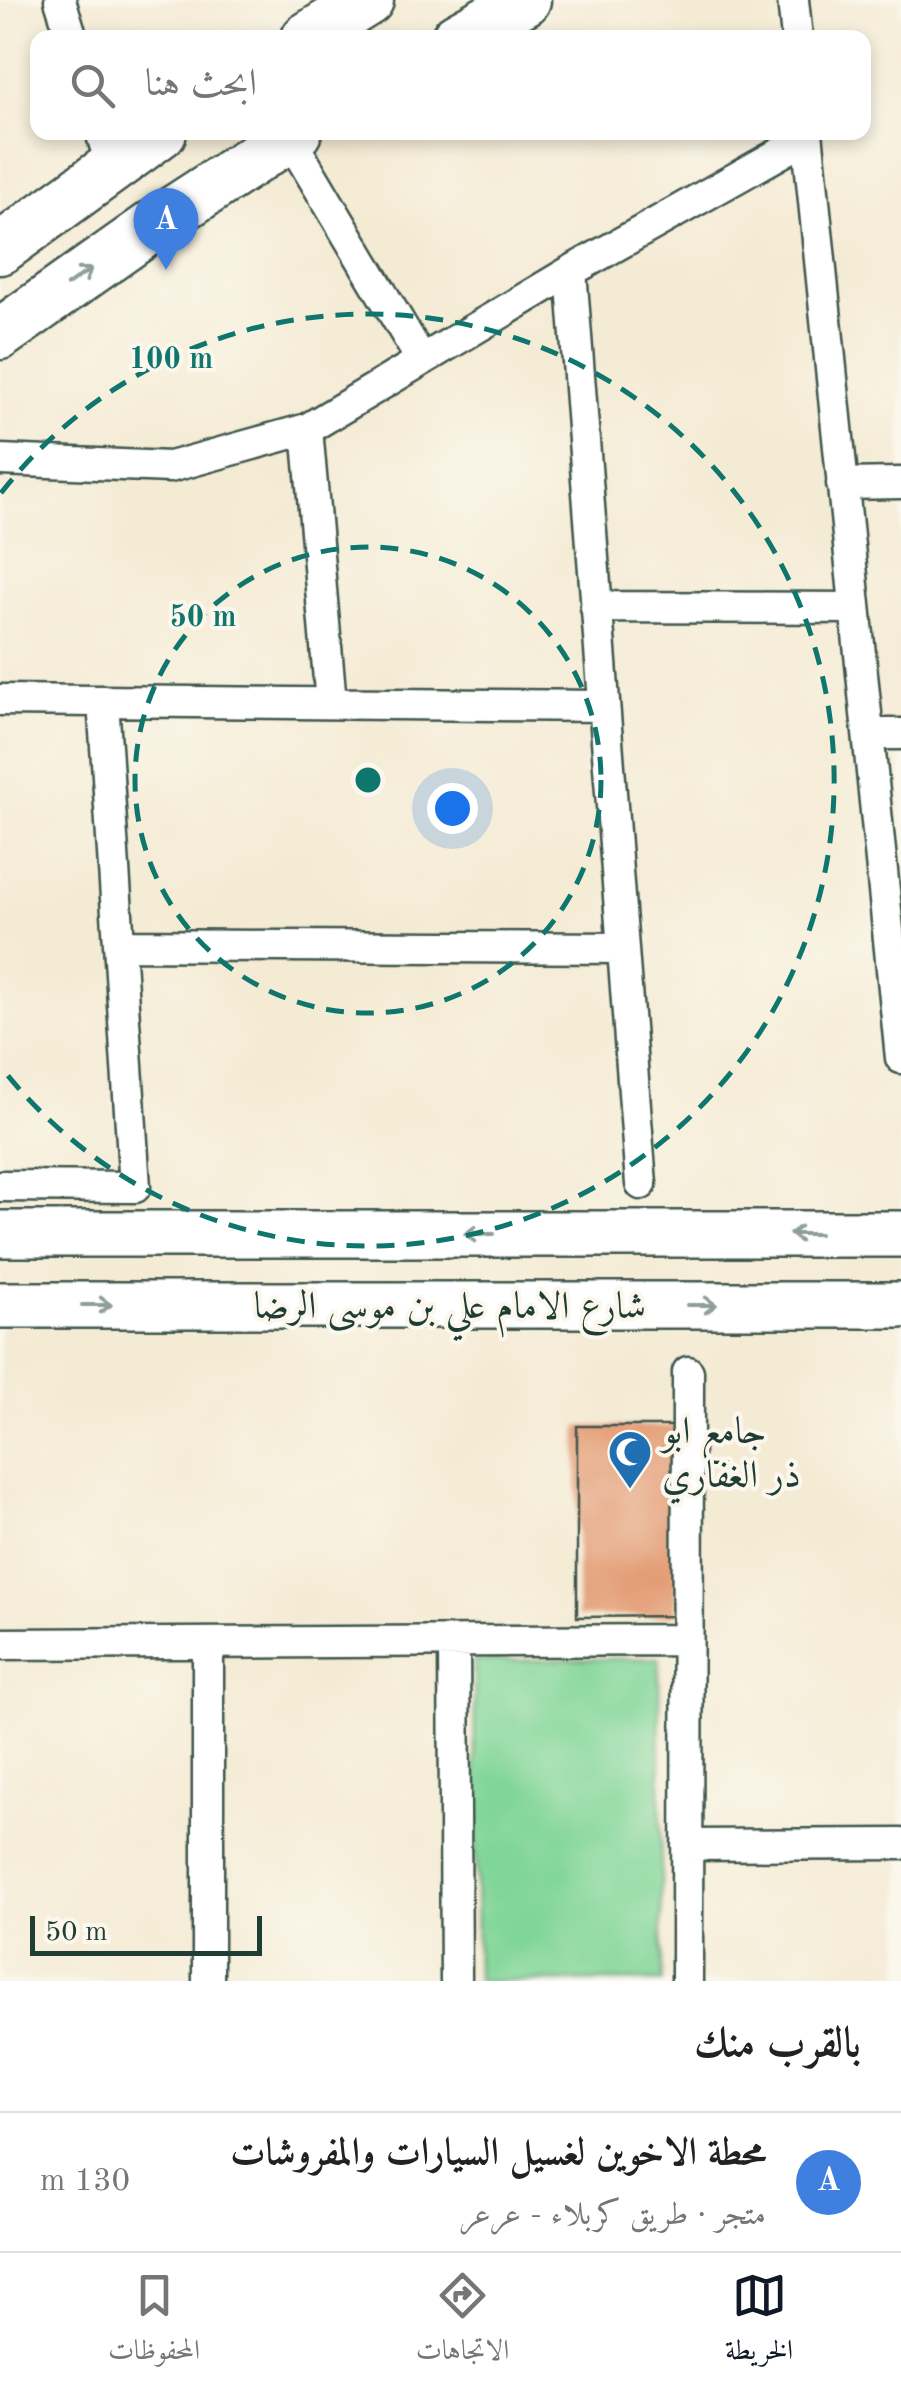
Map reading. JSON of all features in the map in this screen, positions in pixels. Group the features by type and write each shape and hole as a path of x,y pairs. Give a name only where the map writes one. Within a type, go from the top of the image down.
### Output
{"main road":[{"path":"320,30 368,0"},
{"path":"0,249 106,150 137,140"},
{"path":"0,334 283,140"},
{"name":"شارع الامام علي بن موسى الرضا","path":"0,1234 901,1234"},
{"name":"شارع الامام علي بن موسى الرضا","path":"0,1305 901,1305"}],"street":[{"path":"793,0 796,30"},
{"path":"67,2 71,30"},
{"path":"295,140 421,359"},
{"path":"0,460 170,467 306,429 798,140"},
{"path":"808,140 868,734 895,942 901,1058"},
{"path":"571,272 640,1184"},
{"path":"306,429 331,703"},
{"path":"842,484 901,483"},
{"path":"596,607 855,608"},
{"path":"0,700 604,706"},
{"path":"0,1186 135,1186 102,701"},
{"path":"868,734 901,734"},
{"path":"119,945 622,948"},
{"path":"687,1981 688,1372"},
{"path":"0,1644 687,1640"},
{"path":"454,1642 456,1981"},
{"path":"208,1643 208,1981"},
{"path":"687,1845 901,1844"}],"green space":[{"path":"659,1658 662,1981 477,1981 474,1661"}],"building":[{"path":"577,1426 678,1426 677,1616 577,1617"}],"place":[{"name":"محطة الاخوين لغسيل السيارات والمفروشات","path":"166,270"},
{"name":"جامع ابو ذر الغفاري","path":"630,1490"}]}
